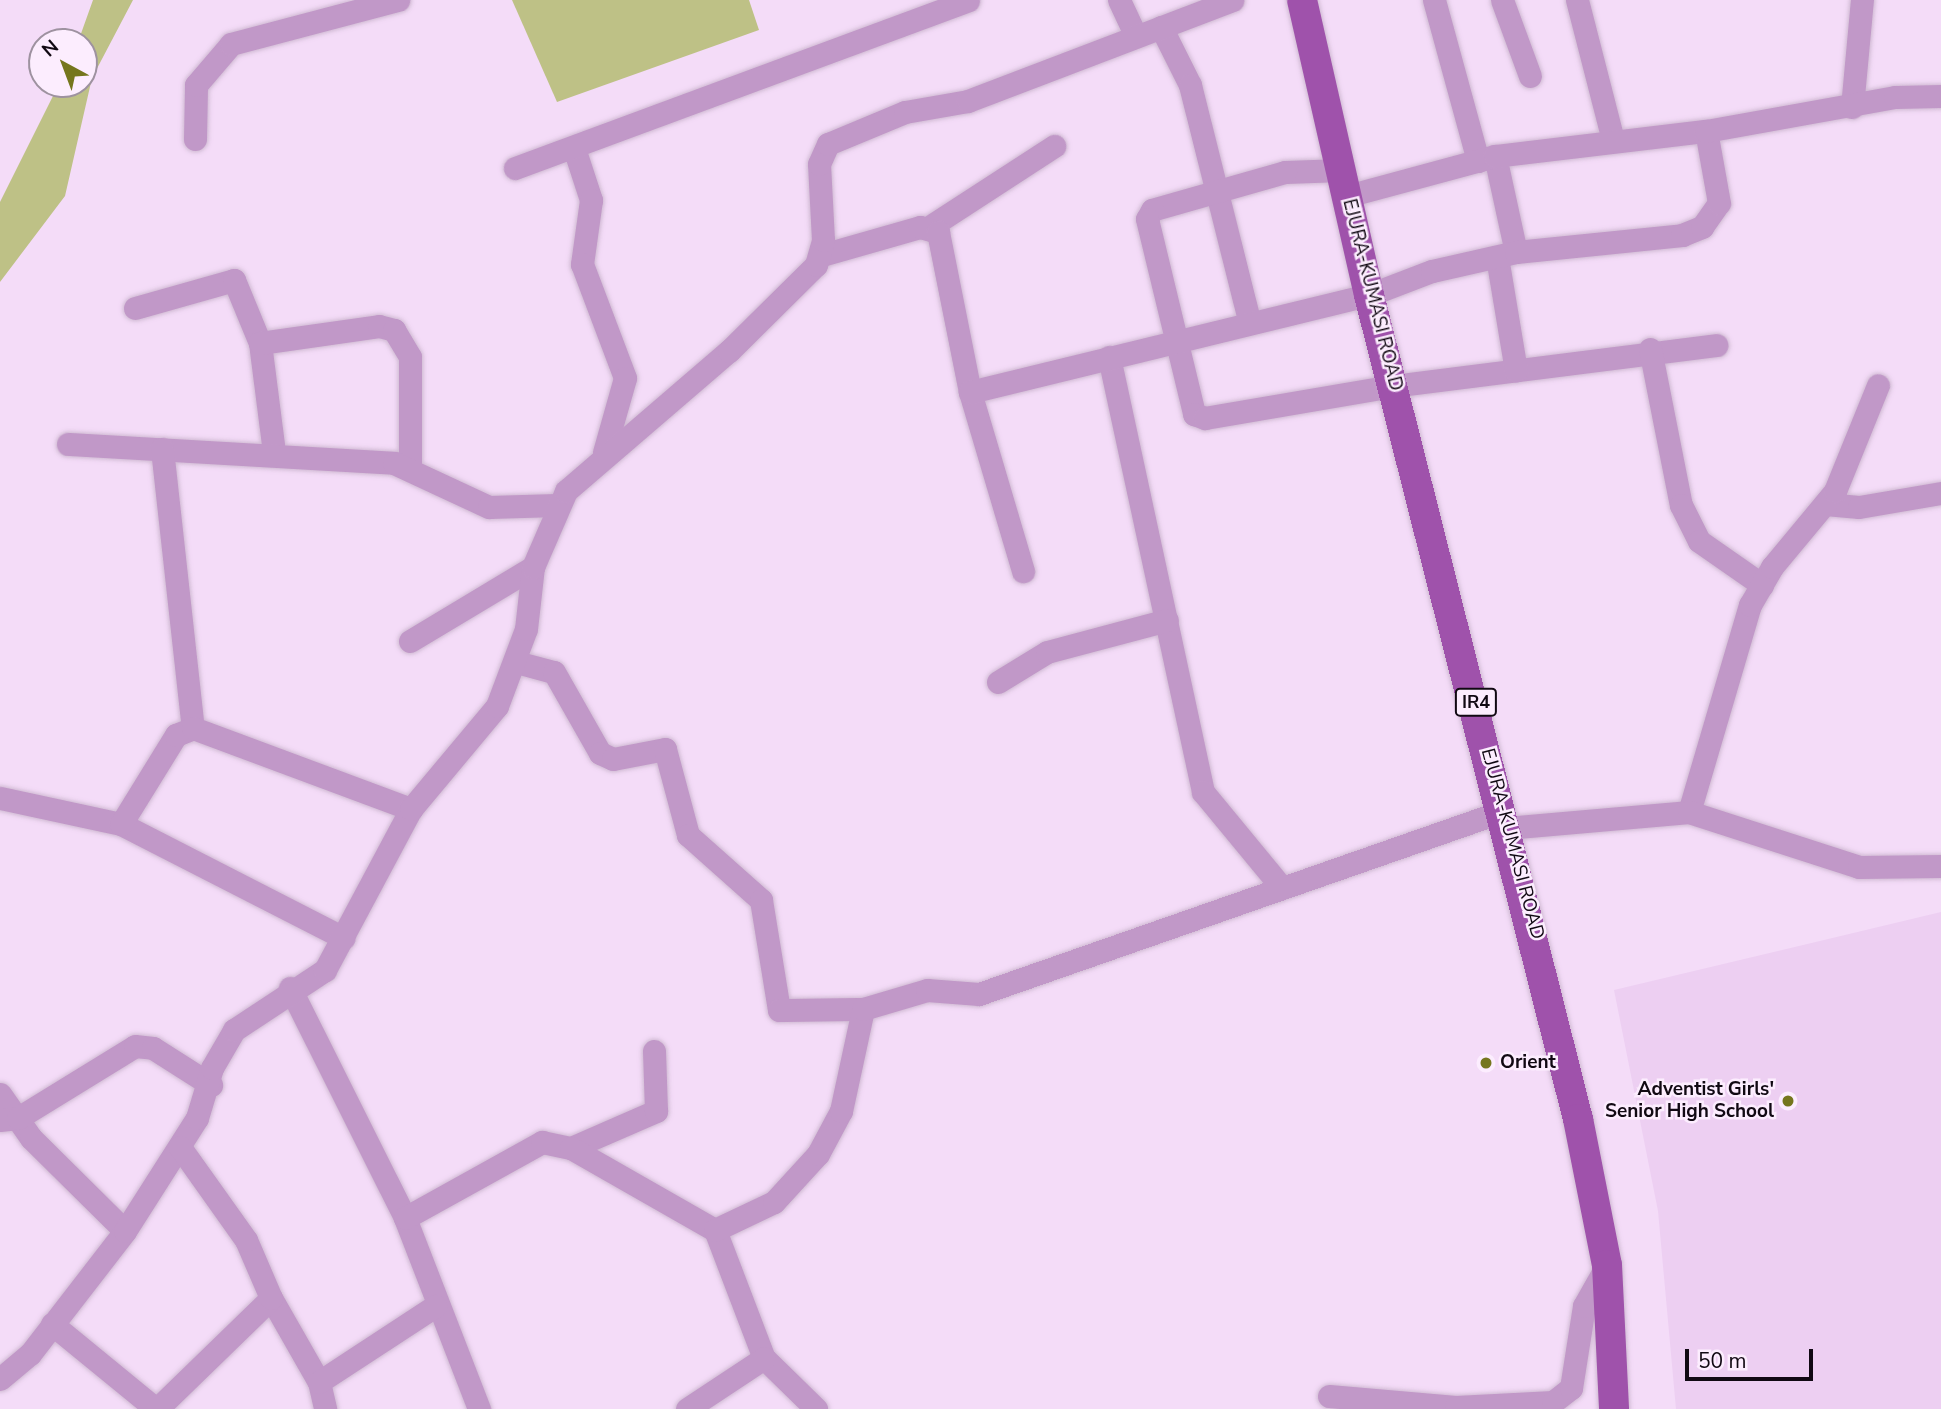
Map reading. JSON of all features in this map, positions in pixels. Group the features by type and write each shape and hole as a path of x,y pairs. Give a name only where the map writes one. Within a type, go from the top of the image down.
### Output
{"main road":[{"name":"EJURA-KUMASI ROAD","path":"1302,0 1369,295 1542,956 1607,1265 1614,1409"}],"street":[{"path":"195,139 196,85 223,52 247,36 327,9 398,0"},
{"path":"1119,0 1136,34"},
{"path":"822,255 819,163 837,138 905,113 968,101 1136,34 1232,0"},
{"path":"1434,0 1486,159 1506,255 1516,370"},
{"path":"1502,0 1530,76"},
{"path":"1577,0 1613,140"},
{"path":"1852,107 1862,0"},
{"path":"514,168 574,148 961,1"},
{"path":"1161,27 1182,58 1250,323"},
{"path":"1716,345 1650,349 1393,386 1205,418 1188,408 1147,219 1159,203 1285,172 1345,183 1613,140 1706,131 1852,107 1895,97 1941,96"},
{"path":"970,392 1369,295 1432,271 1506,255 1682,236 1702,227 1719,203 1706,131"},
{"path":"0,1380 52,1324 125,1231 180,1147 211,1085 212,1068 234,1030 290,988 315,981 344,938 411,809 480,731 516,662 533,567 556,505 602,458 738,343 822,255 931,226 1054,146"},
{"path":"574,148 591,200 582,264 625,378 602,458"},
{"path":"931,226 944,246 970,392 1023,571"},
{"path":"135,308 234,280 260,343 274,453"},
{"path":"260,343 379,326 394,330 410,357 410,468"},
{"path":"1650,349 1681,505 1699,541 1762,585"},
{"path":"1109,357 1203,792 1282,888"},
{"path":"1689,812 1750,605 1762,585 1825,504 1878,385"},
{"path":"68,444 274,453 410,468 489,507 556,505"},
{"path":"162,449 193,728"},
{"path":"1825,504 1859,507 1941,492"},
{"path":"410,641 533,567"},
{"path":"998,682 1047,652 1167,620"},
{"path":"516,662 554,672 600,753 613,758 665,748 688,835 761,900 779,1010 863,1009 927,990 979,994 1282,888 1504,819 1689,812 1859,867 1941,866"},
{"path":"121,824 176,735 193,728 411,809"},
{"path":"0,798 121,824 344,938"},
{"path":"290,988 405,1218 435,1307 479,1409"},
{"path":"715,1230 774,1202 817,1154 841,1111 863,1009"},
{"path":"9,1119 135,1046 153,1048 211,1085"},
{"path":"572,1148 656,1111 661,1102 654,1051"},
{"path":"0,1094 9,1119 125,1231"},
{"path":"405,1218 534,1145 572,1148 715,1230 764,1358 816,1409"},
{"path":"180,1147 246,1240 271,1298 319,1382 325,1409"},
{"path":"1329,1396 1456,1407 1553,1402 1571,1388 1584,1306 1607,1265"},
{"path":"52,1324 157,1409 271,1298"},
{"path":"319,1382 435,1307"},
{"path":"687,1409 764,1358"}],"shaded area":[{"name":"Adventist Girls' Senior High School","path":"1941,912 1941,1409 1676,1409 1658,1211 1614,990"}],"green space":[{"path":"93,0 133,0 98,67 98,28 83,28"},
{"path":"512,0 749,0 759,30 557,102"},
{"path":"52,98 87,98 65,196 0,282 0,202"}],"place":[{"name":"Orient","path":"1486,1063"},
{"name":"Adventist Girls' Senior High School","path":"1788,1101"}]}
